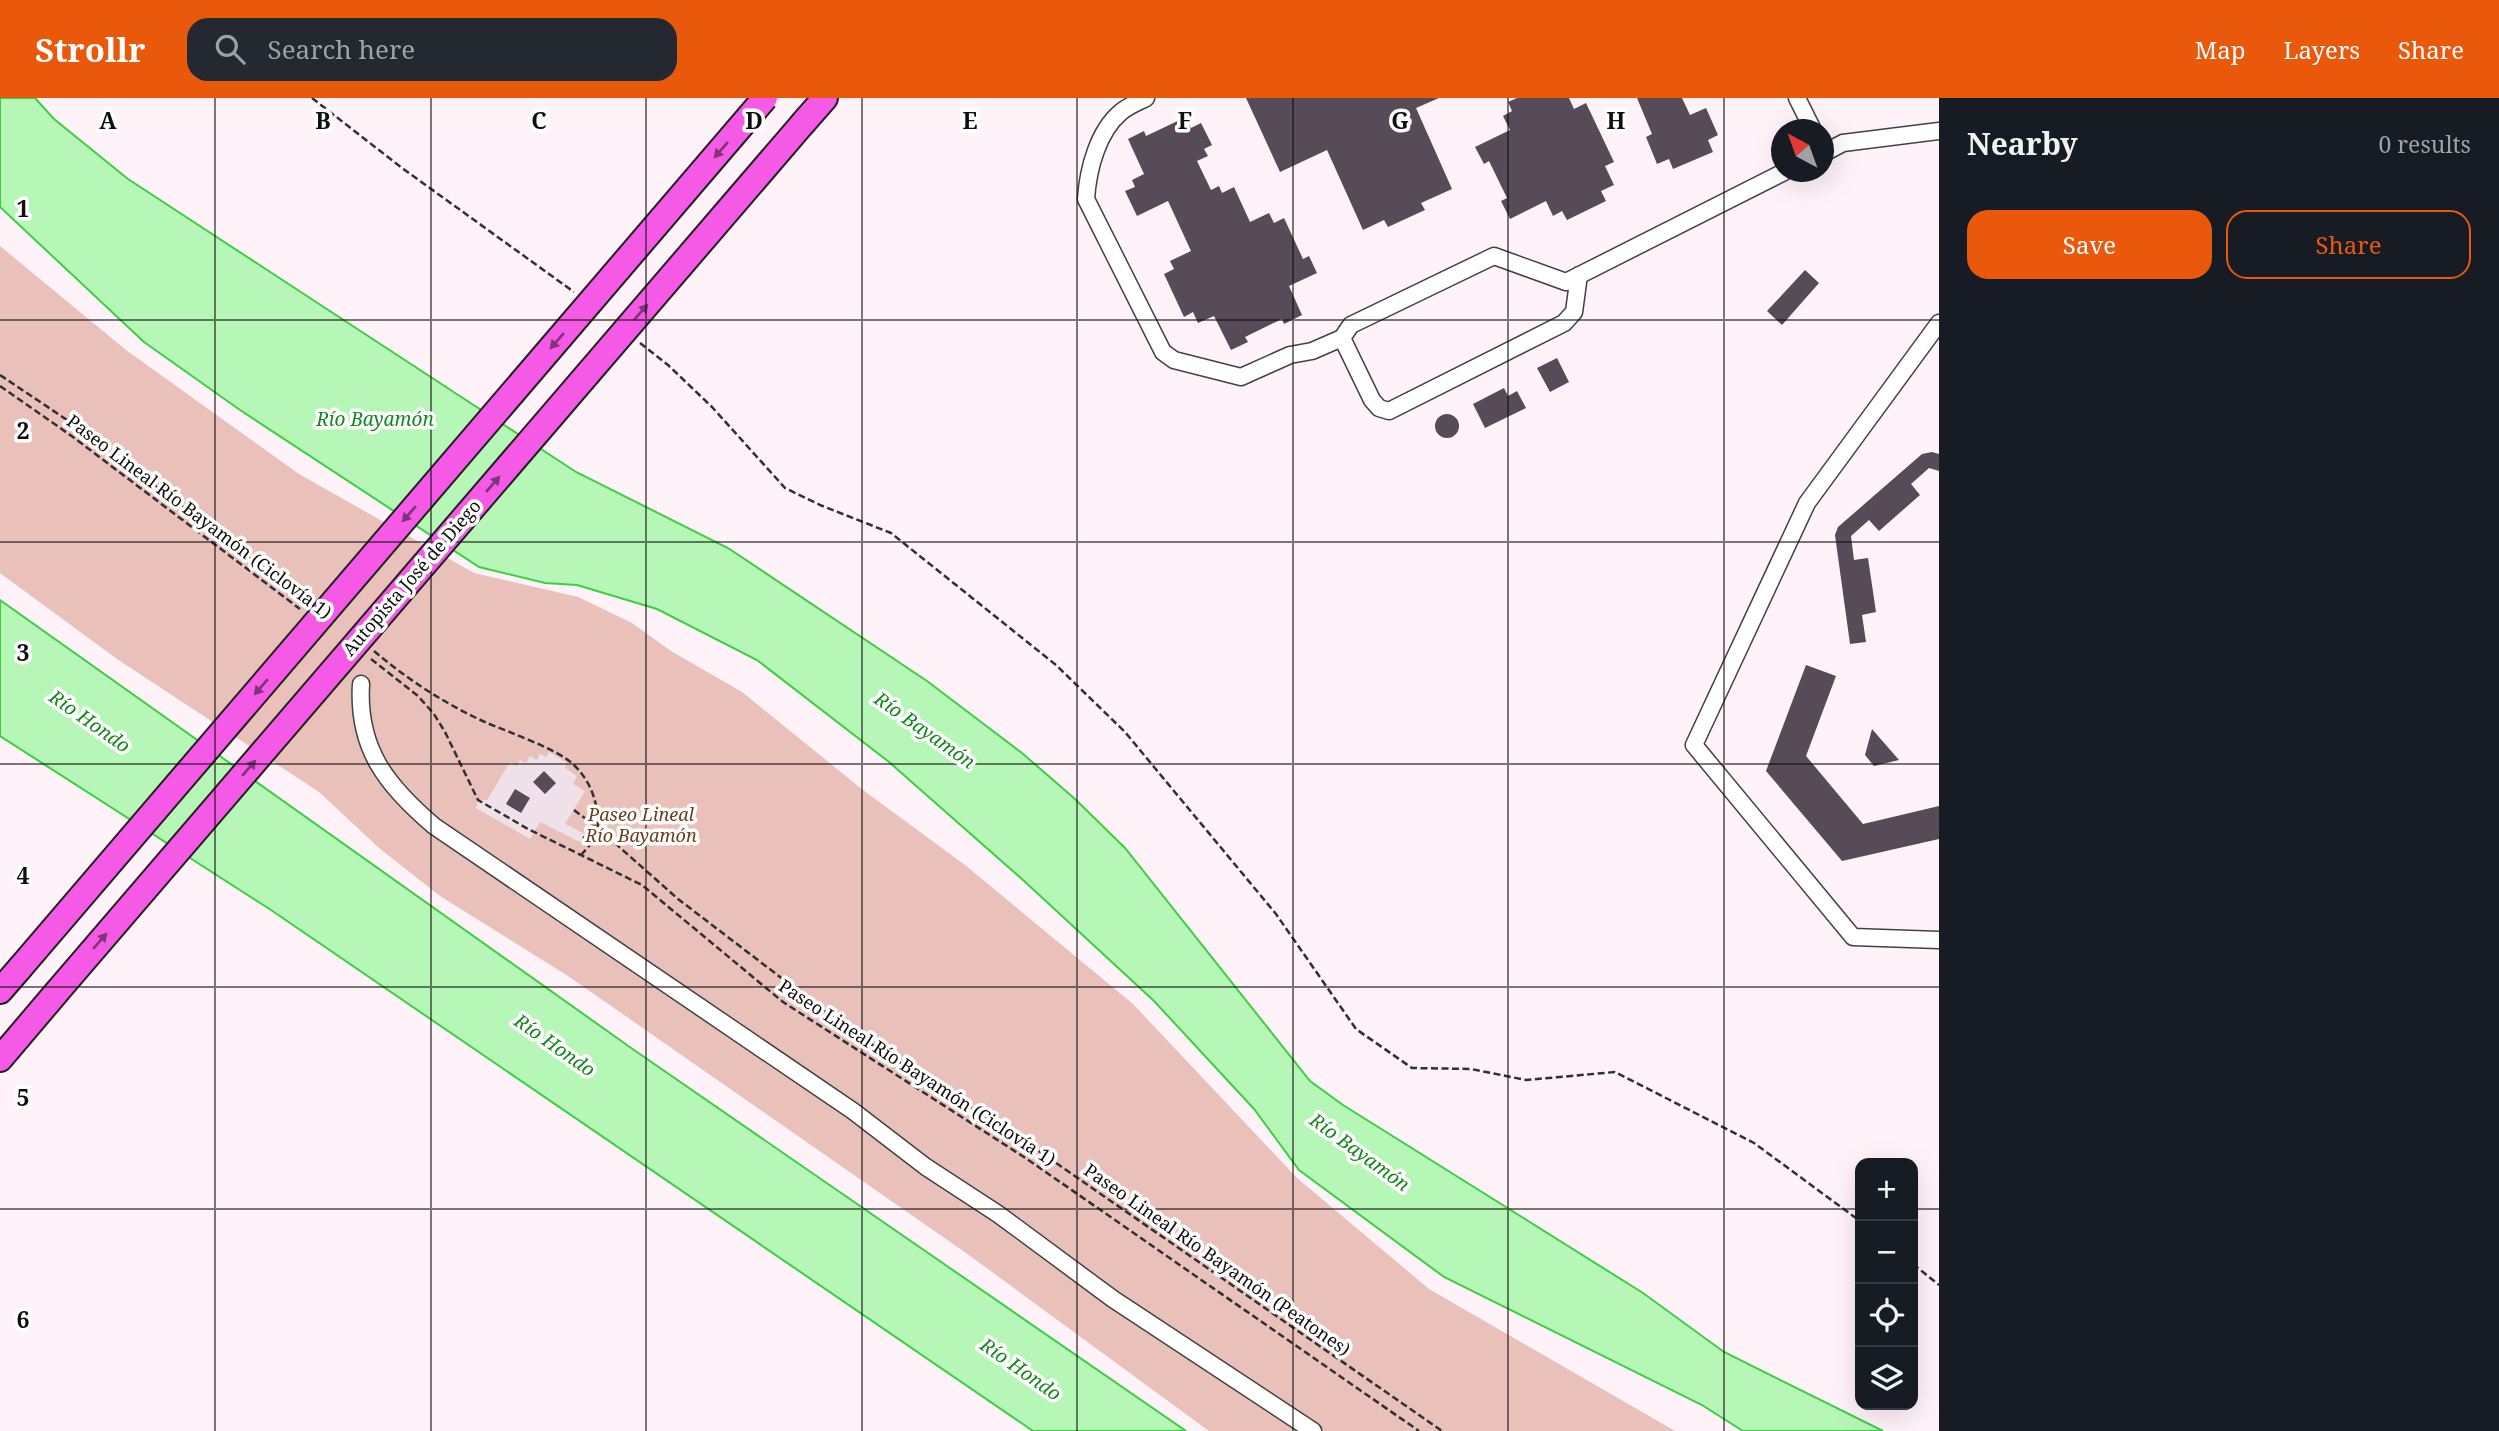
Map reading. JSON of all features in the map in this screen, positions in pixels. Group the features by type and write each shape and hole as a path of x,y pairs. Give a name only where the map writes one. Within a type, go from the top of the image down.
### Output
{"highway":[{"path":"0,991 765,98"},
{"name":"Autopista José de Diego","path":"0,1059 825,98"},
{"path":"0,1044 53,997"}],"lane":[{"path":"1146,98 1122,111 1106,128 1098,145 1086,199 1163,352 1174,360 1241,377 1290,355 1312,351 1342,338 1351,325 1494,256 1566,282 1771,179"},
{"path":"1797,98 1808,119"},
{"path":"1834,147 1843,143 1939,131"},
{"path":"1342,338 1372,400 1379,408 1389,411 1564,323 1574,312 1579,275"},
{"path":"1939,323 1807,503 1694,745 1853,937 1939,940"},
{"path":"361,684 360,717 366,743 388,780 433,826 853,1111 926,1167 998,1214 1113,1298 1313,1431"}],"path":[{"path":"312,98 579,296"},
{"path":"634,339 668,365 712,407 785,488 891,533 1056,665 1125,732 1276,914 1356,1029 1412,1069 1471,1069 1526,1080 1615,1072 1754,1143 1855,1217"},
{"name":"Paseo Lineal Río Bayamón (Ciclovía 1)","path":"0,386 73,437 303,612"},
{"name":"Paseo Lineal Río Bayamón (Ciclovía 1)","path":"362,654 418,696 434,714 446,732 478,800 528,830 642,885 783,1002 1027,1159 1419,1431"},
{"name":"Paseo Lineal Río Bayamón (Peatones)","path":"574,810 678,899 852,1032 1036,1149 1442,1431"},
{"path":"581,855 590,845 590,841 583,837"},
{"path":"1918,1268 1939,1285"}],"green space":[{"name":"Paseo Lineal Río Bayamón","path":"0,246 126,350 299,474 474,573 578,597 632,623 671,651 742,692 863,790 965,865 1133,1004 1297,1178 1429,1289 1675,1431 1209,1431 966,1253 568,976 440,896 379,848 319,792 117,659 0,573"}],"shaded area":[{"path":"549,752 567,763 565,768 577,776 573,784 585,791 565,824 585,834 580,842 540,822 530,839 476,808 478,800 487,800 510,762 516,766 520,760 526,763 530,756 537,760 540,754 546,757"}],"water":[{"name":"Río Bayamón","path":"0,98 35,98 54,119 128,179 576,472 728,548 927,681 1022,753 1075,799 1125,848 1310,1081 1343,1105 1643,1293 1724,1352 1883,1431 1743,1431 1702,1405 1444,1277 1299,1170 1254,1109 1154,1001 1023,880 889,762 757,660 657,609 577,585 545,583 479,567 240,410 144,342 0,207"},
{"name":"Río Hondo","path":"0,600 634,1050 1186,1431 1033,1431 271,910 0,736"}],"building":[{"path":"1246,98 1439,98 1416,108 1452,189 1421,203 1425,210 1388,227 1384,220 1363,230 1327,150 1280,172"},
{"path":"1517,98 1569,98 1574,109 1586,103 1614,162 1605,166 1614,185 1601,191 1606,201 1567,220 1562,211 1553,216 1546,201 1510,219 1501,201 1507,198 1489,161 1484,164 1475,147 1510,130 1503,116 1512,111 1508,102"},
{"path":"1637,98 1682,98 1690,115 1706,108 1718,135 1708,140 1713,152 1673,169 1669,159 1657,164 1646,137 1652,134"},
{"path":"1186,117 1191,128 1201,123 1212,145 1204,149 1208,156 1197,161 1211,190 1219,186 1222,193 1234,187 1250,222 1269,213 1274,223 1284,218 1303,259 1309,256 1317,273 1289,286 1302,315 1284,324 1282,319 1245,337 1248,342 1231,350 1214,316 1198,323 1193,312 1184,317 1164,274 1174,269 1170,261 1191,251 1168,201 1137,216 1125,191 1135,187 1132,180 1144,174 1128,139 1144,131 1146,136"},
{"path":"1805,270 1819,283 1782,325 1767,311"},
{"path":"1557,358 1569,382 1550,392 1537,368"},
{"path":"1504,388 1508,396 1517,391 1526,408 1485,428 1473,404"},
{"path":"1447,414 1458,421 1459,426 1452,437 1447,438 1436,431 1435,426 1442,415"},
{"path":"1922,454 1939,454 1939,471 1929,468 1911,484 1920,495 1879,531 1869,520 1851,536 1854,560 1868,558 1876,612 1862,615 1866,642 1850,644 1835,535 1838,527"},
{"path":"1806,665 1836,676 1806,756 1863,824 1939,806 1939,839 1842,861 1766,771"},
{"path":"1872,729 1899,760 1874,766 1865,755"},
{"path":"544,771 556,783 545,794 533,782"},
{"path":"515,789 530,798 521,813 506,804"}]}
